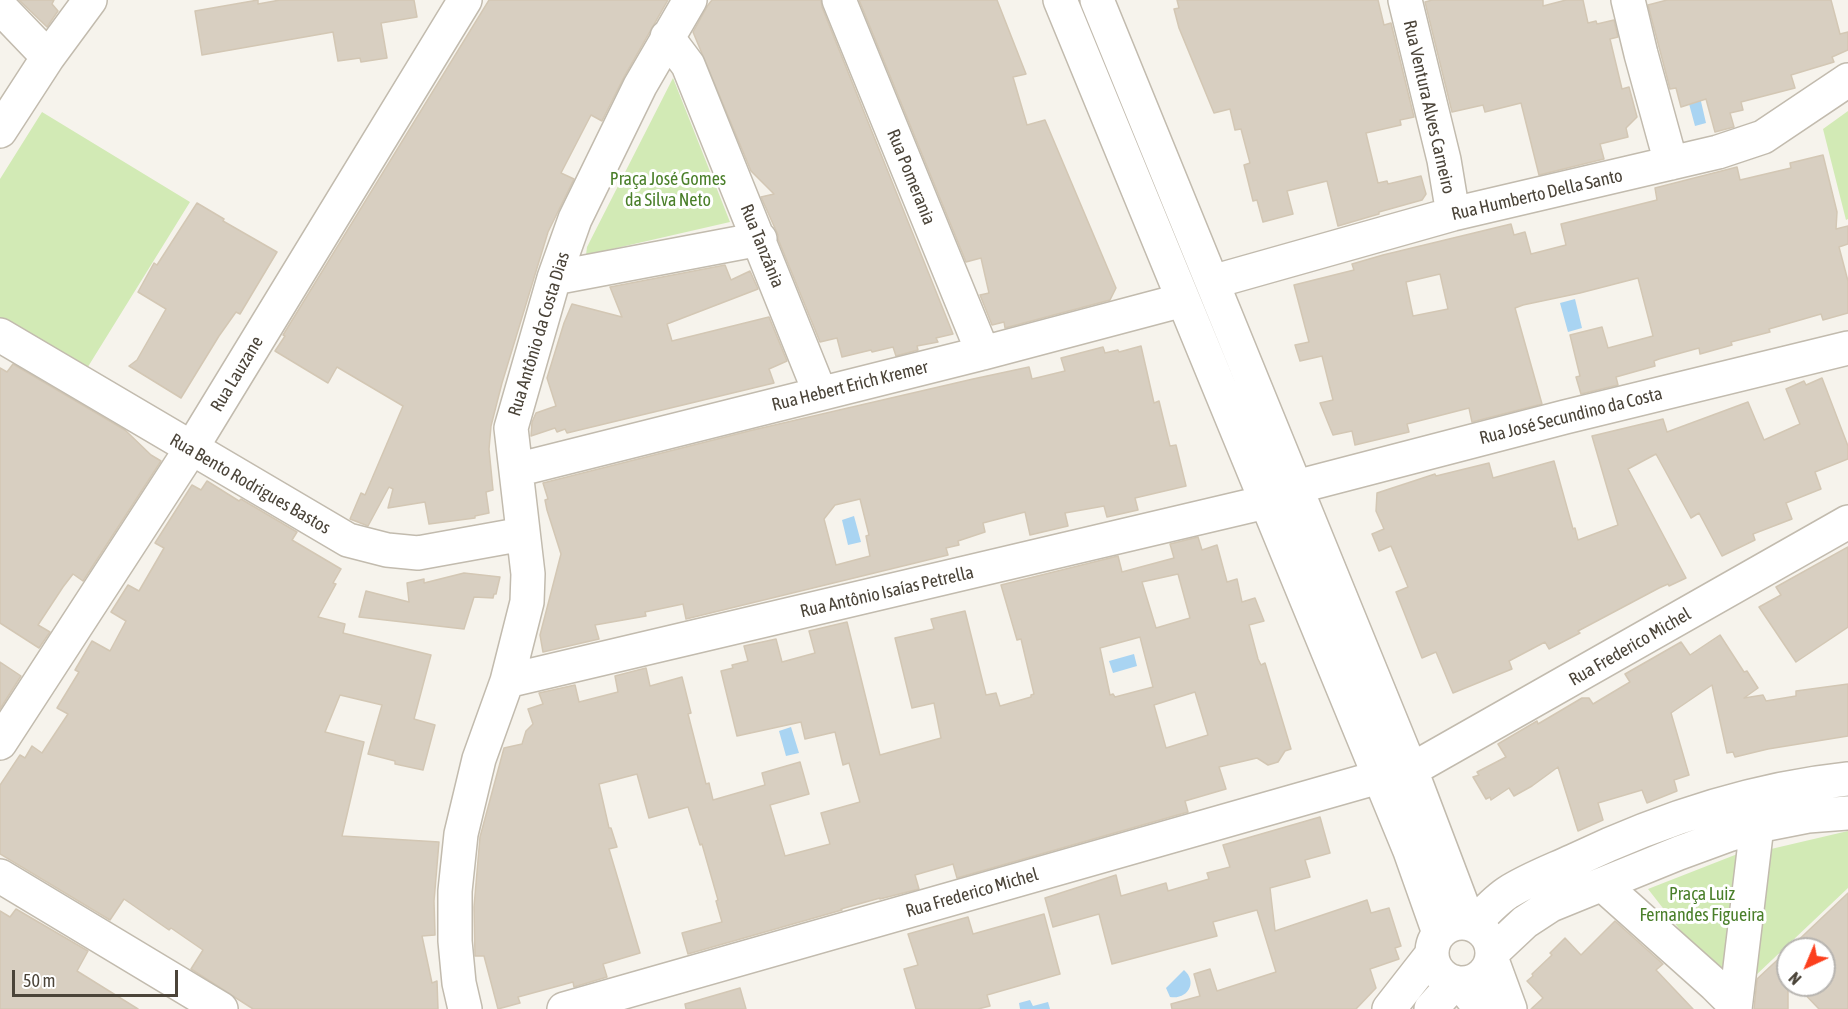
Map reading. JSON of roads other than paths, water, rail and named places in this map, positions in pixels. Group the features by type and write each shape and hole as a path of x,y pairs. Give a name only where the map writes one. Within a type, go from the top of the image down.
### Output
{"street":[{"path":"0,131 48,57 90,0"},
{"name":"Rua Lauzane","path":"0,743 191,449 465,0"},
{"name":"Rua Antônio da Costa Dias","path":"465,1009 459,983 455,941 455,891 461,834 478,759 507,681 527,602 528,574 511,428 554,278 575,219 640,86 690,0"},
{"name":"Rua Pomerania","path":"839,0 983,353"},
{"path":"1060,0 1410,851 1454,934"},
{"path":"1097,0 1411,770 1454,934 1435,966 1457,982 1481,1009"},
{"name":"Rua Ventura Alves Carneiro","path":"1405,0 1444,160 1453,214"},
{"path":"1628,0 1671,163"},
{"path":"0,7 48,57"},
{"name":"Rua Tanzânia","path":"667,37 688,65 760,239 820,393"},
{"name":"Rua Humberto Della Santo","path":"1212,282 1453,214 1718,152 1763,137 1848,80"},
{"path":"554,278 760,239"},
{"name":"Rua Hebert Erich Kremer","path":"516,470 983,353 1183,300"},
{"name":"Rua Bento Rodrigues Bastos","path":"0,335 348,540 387,550 418,553 523,534"},
{"name":"Rua José Secundino da Costa","path":"1296,487 1565,417 1848,348"},
{"name":"Rua Antônio Isaías Petrella","path":"507,681 1266,502"},
{"name":"Rua Frederico Michel","path":"1411,770 1848,522"},
{"name":"Rua Frederico Michel","path":"564,1009 1379,777"},
{"path":"1389,1009 1454,934 1522,885 1589,853 1687,814 1773,791 1811,783 1848,779"},
{"path":"1431,1009 1457,982 1477,980 1483,975 1492,956 1525,922 1551,905 1689,849 1757,826 1808,816 1848,813"},
{"path":"1735,1007 1757,826"},
{"path":"0,876 221,1009"},
{"path":"1603,885 1715,985 1735,1007"},
{"path":"1454,934 1484,932 1489,938 1492,956 1510,1009"}],"water":[{"path":"1700,97 1706,123 1695,126 1688,100"},
{"path":"1575,299 1582,328 1568,332 1560,303"},
{"path":"854,516 861,542 848,545 842,520"},
{"path":"1134,654 1137,666 1113,673 1109,661"},
{"path":"791,727 799,753 786,756 779,731"},
{"path":"1184,970 1190,980 1189,989 1182,996 1170,997 1166,988"},
{"path":"1030,1000 1033,1006 1048,1002 1050,1009 1020,1009 1019,1003"}],"park label":[{"name":"Praça José Gomes da Silva Neto","path":"668,189"},
{"name":"Praça Luiz Fernandes Figueira","path":"1702,904"}]}
